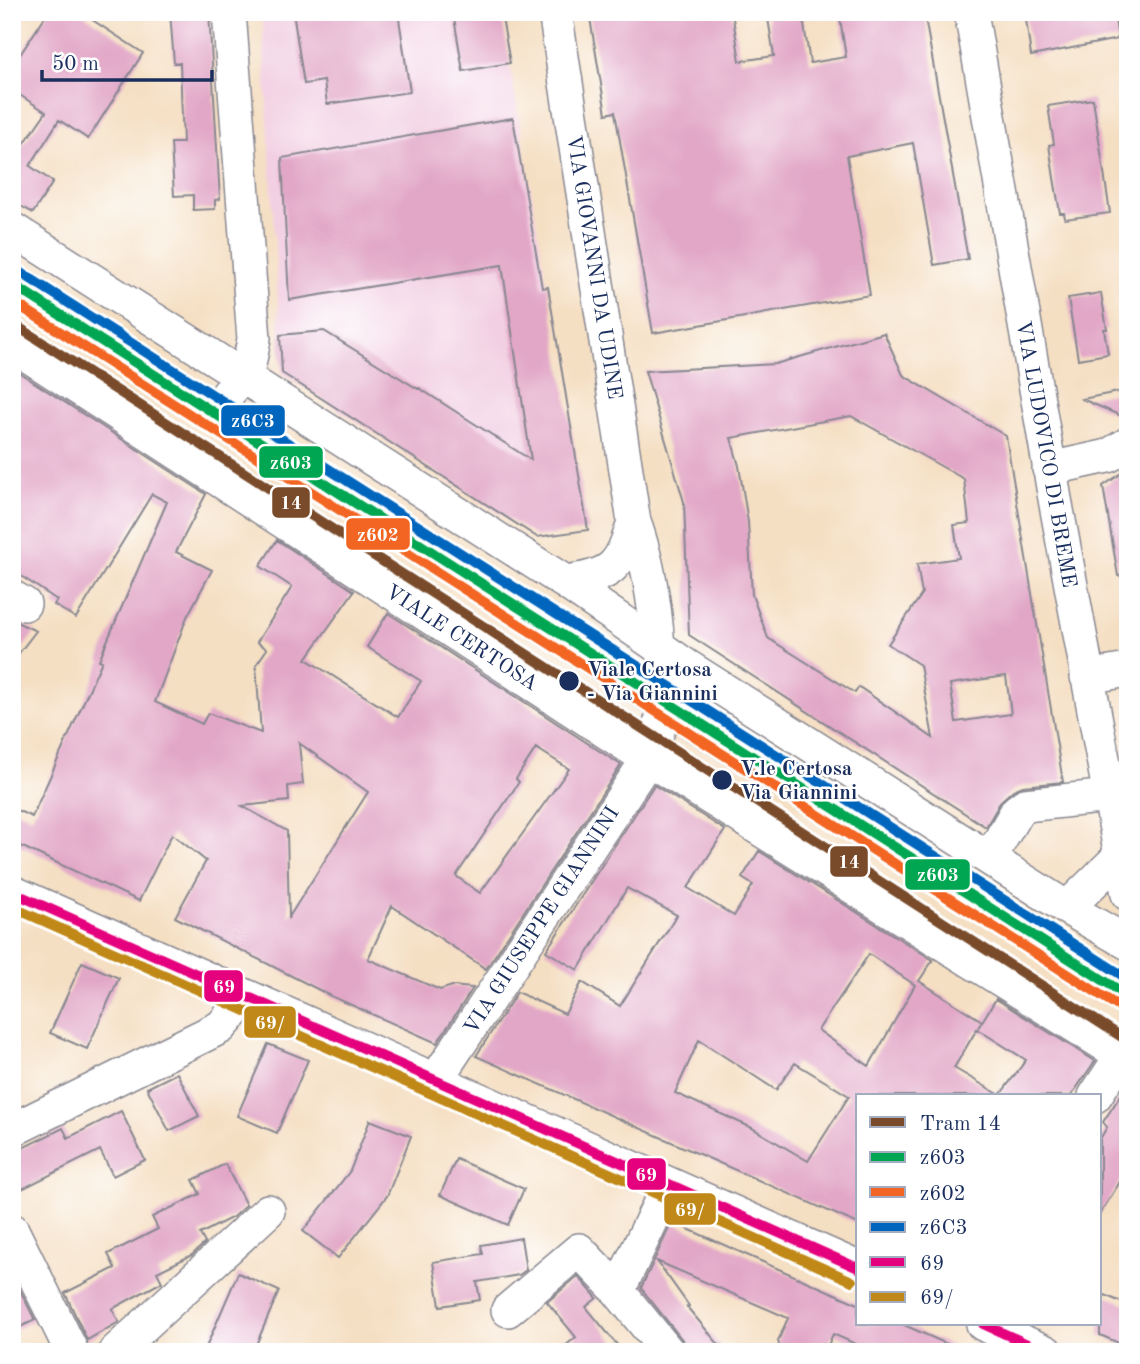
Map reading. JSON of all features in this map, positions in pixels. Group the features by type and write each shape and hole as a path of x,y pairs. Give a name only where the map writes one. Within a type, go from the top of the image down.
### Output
{"main road":[{"path":"12,284 1128,996"}],"street":[{"path":"214,413 249,365 254,339 229,12"},
{"name":"VIA GIOVANNI DA UDINE","path":"555,12 634,522 645,554 658,647"},
{"name":"VIA LUDOVICO DI BREME","path":"971,12 1049,469 1128,893"},
{"path":"12,229 565,582 688,667 1067,908 1128,943"},
{"name":"VIALE CERTOSA","path":"12,345 648,759 1126,1054"},
{"path":"1049,469 1108,456 1128,444"},
{"name":"VIA GIOVANNI DA UDINE","path":"565,582 593,578 612,567 625,553 634,522"},
{"name":"VIA GIUSEPPE GIANNINI","path":"435,1081 648,759 667,704 688,667"},
{"path":"1087,677 1128,670"},
{"path":"990,858 1017,811 1025,805 1109,796"},
{"path":"1067,908 1120,856"},
{"path":"12,892 856,1265"},
{"path":"12,1129 221,1027 247,997"},
{"path":"1097,1094 1126,1054"},
{"path":"618,1291 669,1184"},
{"path":"115,1352 268,1211"},
{"path":"12,1230 72,1352"},
{"path":"508,1311 579,1250 618,1291 668,1352"},
{"path":"988,1326 1046,1352"}],"shaded area":[{"path":"262,12 501,12 588,530 537,537 282,373"},
{"path":"982,1326 986,1326 1025,1352 971,1352"}],"building":[{"path":"48,12 80,12 143,53 88,139 59,120 30,166 53,182 33,213 12,201 12,147 19,151 46,112 12,90 12,67"},
{"path":"170,12 209,12 220,199 215,200 215,209 193,210 193,195 174,196 171,143 183,143 180,63 174,63"},
{"path":"293,12 398,12 410,92 327,104 324,81 304,84"},
{"path":"453,12 501,12 510,63 463,71"},
{"path":"589,12 732,12 740,61 774,56 767,12 802,12 810,63 846,57 839,12 924,12 968,259 934,265 913,143 847,156 870,295 653,333 615,112 606,114"},
{"path":"1025,12 1114,12 1118,39 1031,56"},
{"path":"1093,99 1110,213 1065,219 1064,213 1060,213 1049,145 1054,144 1048,106"},
{"path":"513,118 542,288 548,287 588,530 537,537 282,373 280,335 324,331 531,460 502,265 289,300 282,158"},
{"path":"1101,293 1108,354 1078,359 1068,298"},
{"path":"884,333 903,375 1006,436 1063,782 1023,786 1013,790 1001,801 986,827 689,635 684,502 645,371 775,364","holes":["851,416 964,479 969,523 954,525 959,558 917,564 922,594 888,644 920,665 933,738 859,687 855,693 768,638 752,595 748,522 739,466 731,438","1006,676 1011,714 956,722 950,684"]},
{"path":"12,368 206,494 176,552 212,570 187,617 155,702 202,724 208,713 261,733 256,665 267,649 257,642 292,587 260,566 277,540 354,591 306,659 398,717 421,681 367,647 388,613 621,765 486,969 392,906 368,959 440,990 452,986 473,988 437,1043 331,996 175,917 206,861 172,834 139,901 12,842 12,808 32,817 102,661 99,660 167,502 152,494 76,618 54,605 57,600 12,570","holes":["299,743 368,792 289,917 287,831 242,806 289,801 288,786 303,784","536,748 569,769 480,893 456,876 519,782 516,779"]},
{"path":"1128,390 1128,419 1082,399"},
{"path":"1128,469 1128,575 1118,576 1103,486"},
{"path":"12,620 36,631 12,662"},
{"path":"654,785 725,830 688,888 734,916 753,885 742,878 759,851 933,960 919,981 982,1021 978,1028 996,999 1095,1061 1072,1094 1001,1094 1026,1060 977,1029 954,1068 998,1094 856,1094 856,1223 476,1056 517,992 565,1014 582,982 620,1006 677,915 627,888 578,970 546,951","holes":["869,954 915,985 869,1066 818,1030","699,1040 776,1090 795,1063 849,1096 808,1161 752,1128 675,1093"]},
{"path":"82,962 119,978 87,1049 50,1033"},
{"path":"268,1044 308,1060 277,1133 237,1116"},
{"path":"177,1073 199,1116 169,1131 147,1088"},
{"path":"1128,1084 1128,1169 1102,1211 1102,1136 1107,1127 1103,1122"},
{"path":"121,1111 145,1160 113,1176 100,1150 12,1194 12,1153 63,1128 68,1138"},
{"path":"370,1120 411,1136 387,1196 338,1258 303,1231 350,1171"},
{"path":"456,1159 524,1189 508,1225 440,1195"},
{"path":"225,1164 246,1205 233,1217 200,1234 205,1243 192,1255 157,1272 162,1282 112,1309 119,1322 87,1340 65,1293 115,1268 108,1254 158,1229 152,1217 200,1194 193,1180"},
{"path":"672,1222 856,1303 856,1326 906,1326 965,1352 874,1352 833,1334 825,1352 781,1352 778,1341 788,1318 657,1261 689,1306 687,1307 725,1352 692,1352 641,1288"},
{"path":"521,1238 526,1270 519,1275 477,1282 480,1300 440,1306 433,1262 483,1254 481,1245"},
{"path":"238,1273 279,1291 253,1352 204,1352"},
{"path":"12,1274 35,1320 12,1331"},
{"path":"578,1276 597,1298 586,1307 623,1352 558,1352 576,1337 547,1302"},
{"path":"1102,1294 1128,1305 1128,1347 1100,1335"}],"tram line":[{"name":"14","path":"12,323 1128,1041"}],"transit line":[{"name":"z6C3","path":"20,272 1128,979"},
{"name":"z603","path":"12,284 1128,996"},
{"name":"z602","path":"12,301 1121,1008"},
{"name":"69","path":"12,892 856,1267"},
{"name":"69/","path":"12,907 852,1281"},
{"name":"69","path":"987,1326 1045,1352"}],"place":[{"name":"Viale Certosa - Via Giannini","path":"569,681"},
{"name":"V.le Certosa Via Giannini","path":"722,780"}]}
